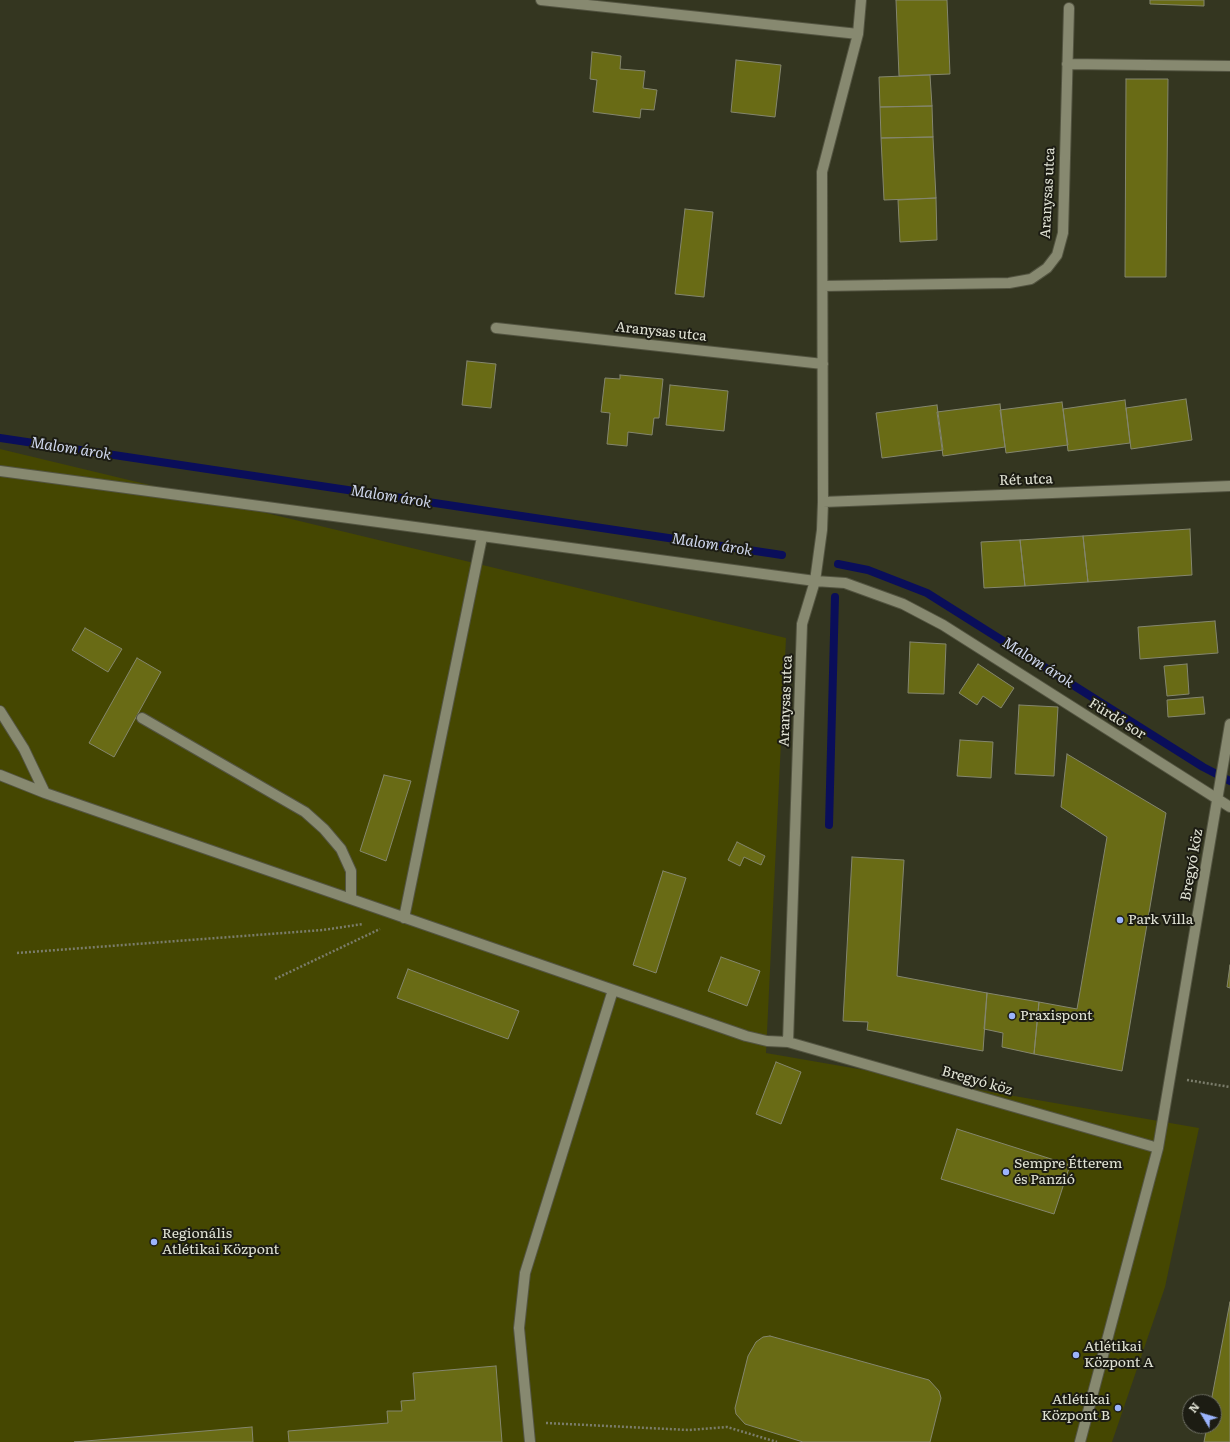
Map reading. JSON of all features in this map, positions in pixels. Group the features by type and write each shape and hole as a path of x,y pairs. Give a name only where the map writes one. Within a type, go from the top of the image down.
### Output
{"street":[{"path":"542,0 858,34"},
{"name":"Aranysas utca","path":"788,1042 802,624 815,581 822,530 822,172 858,34 861,0"},
{"name":"Aranysas utca","path":"823,286 1009,283 1031,279 1047,268 1057,255 1063,233 1069,8"},
{"path":"1067,64 1230,66"},
{"name":"Aranysas utca","path":"496,328 823,364"},
{"name":"Fürdő sor","path":"0,471 482,537 815,581 845,583 903,604 936,621 1230,807"},
{"name":"Rét utca","path":"823,502 1230,486"},
{"path":"404,918 482,537"},
{"path":"0,711 24,749 46,793"},
{"path":"142,718 305,812 324,829 341,849 351,871 351,899"},
{"name":"Bregyó köz","path":"1080,1442 1158,1148 1230,724"},
{"name":"Bregyó köz","path":"0,775 46,793 746,1036 767,1041 788,1042 1158,1148"},
{"path":"530,1442 519,1328 525,1274 613,990"}],"path":[{"path":"275,979 404,918"},
{"path":"17,953 323,930 367,924"},
{"path":"1169,1077 1230,1087"},
{"path":"529,1422 689,1430 727,1427 777,1442"}],"shaded area":[{"path":"0,449 786,638 766,1053 1199,1128 1165,1287 1112,1442 0,1442"}],"building":[{"path":"896,0 947,0 950,74 899,76"},
{"path":"1150,0 1204,0 1204,6 1150,4"},
{"path":"592,52 621,56 620,69 645,71 643,88 657,90 654,110 641,109 640,118 593,112 597,80 590,79"},
{"path":"736,60 781,65 775,117 731,112"},
{"path":"930,75 932,106 880,107 879,77"},
{"path":"1126,79 1168,79 1166,277 1125,277"},
{"path":"932,106 933,137 881,138 880,107"},
{"path":"933,137 936,198 884,200 881,138"},
{"path":"936,198 937,240 900,242 898,200"},
{"path":"685,209 713,212 704,297 675,294"},
{"path":"467,361 496,364 491,408 462,405"},
{"path":"620,375 663,379 659,418 654,418 652,435 628,432 627,446 607,444 610,413 601,412 605,378 620,379"},
{"path":"670,385 728,391 724,431 666,425"},
{"path":"1186,399 1192,440 1131,449 1126,408"},
{"path":"1125,400 1130,443 1068,451 1063,409"},
{"path":"1062,402 1068,445 1006,453 1000,410"},
{"path":"1000,404 1005,447 943,456 937,412"},
{"path":"937,405 943,450 882,458 876,413"},
{"path":"1190,529 1192,575 1088,582 1083,536"},
{"path":"1083,536 1088,582 1025,586 1020,540"},
{"path":"1020,540 1025,586 984,588 981,542"},
{"path":"1215,621 1218,653 1140,659 1138,627"},
{"path":"85,628 122,649 108,672 72,650"},
{"path":"910,642 946,644 944,694 908,693"},
{"path":"137,658 161,672 114,757 89,743"},
{"path":"978,664 1014,688 1001,708 983,696 977,705 959,693"},
{"path":"1187,664 1189,694 1167,696 1164,666"},
{"path":"1203,697 1205,714 1168,717 1167,700"},
{"path":"1019,705 1058,707 1054,776 1015,774"},
{"path":"960,740 993,742 991,778 957,776"},
{"name":"Park Villa","path":"1067,754 1166,813 1122,1071 1034,1054 1039,1002 1077,1009 1107,837 1061,807"},
{"path":"384,775 411,781 386,861 360,851"},
{"path":"737,842 765,856 761,865 744,857 740,866 728,860"},
{"path":"852,857 904,860 897,976 987,993 983,1051 867,1030 868,1022 843,1021"},
{"path":"663,871 686,878 656,973 633,965"},
{"path":"721,957 760,971 747,1006 708,991"},
{"path":"1230,965 1230,988 1227,987"},
{"path":"408,969 519,1011 508,1039 397,998"},
{"name":"Praxispont","path":"987,993 1039,1002 1034,1054 1002,1047 1003,1033 984,1029"},
{"path":"776,1062 801,1072 781,1124 756,1114"},
{"name":"Sempre Étterem és Panzió","path":"957,1129 1070,1165 1054,1214 941,1179"},
{"path":"1230,1302 1230,1442 1204,1442 1206,1434 1222,1434 1222,1394 1213,1394"},
{"path":"770,1336 929,1380 939,1391 941,1398 930,1442 803,1442 745,1424 736,1414 735,1408 748,1356 756,1342 763,1337"},
{"path":"496,1366 502,1442 289,1442 288,1431 388,1423 387,1411 402,1411 401,1401 415,1400 413,1373"},
{"path":"252,1427 253,1442 74,1442"}],"waterway":[{"name":"Malom árok","path":"0,438 782,555"},
{"name":"Malom árok","path":"838,564 868,570 927,593 1203,767 1230,781"},
{"path":"829,825 835,597"}],"place":[{"name":"Park Villa","path":"1120,920"},
{"name":"Praxispont","path":"1012,1016"},
{"name":"Sempre Étterem és Panzió","path":"1006,1172"},
{"name":"Regionális Atlétikai Központ","path":"154,1242"},
{"name":"Atlétikai Központ A","path":"1076,1355"},
{"name":"Atlétikai Központ B","path":"1118,1408"}]}
